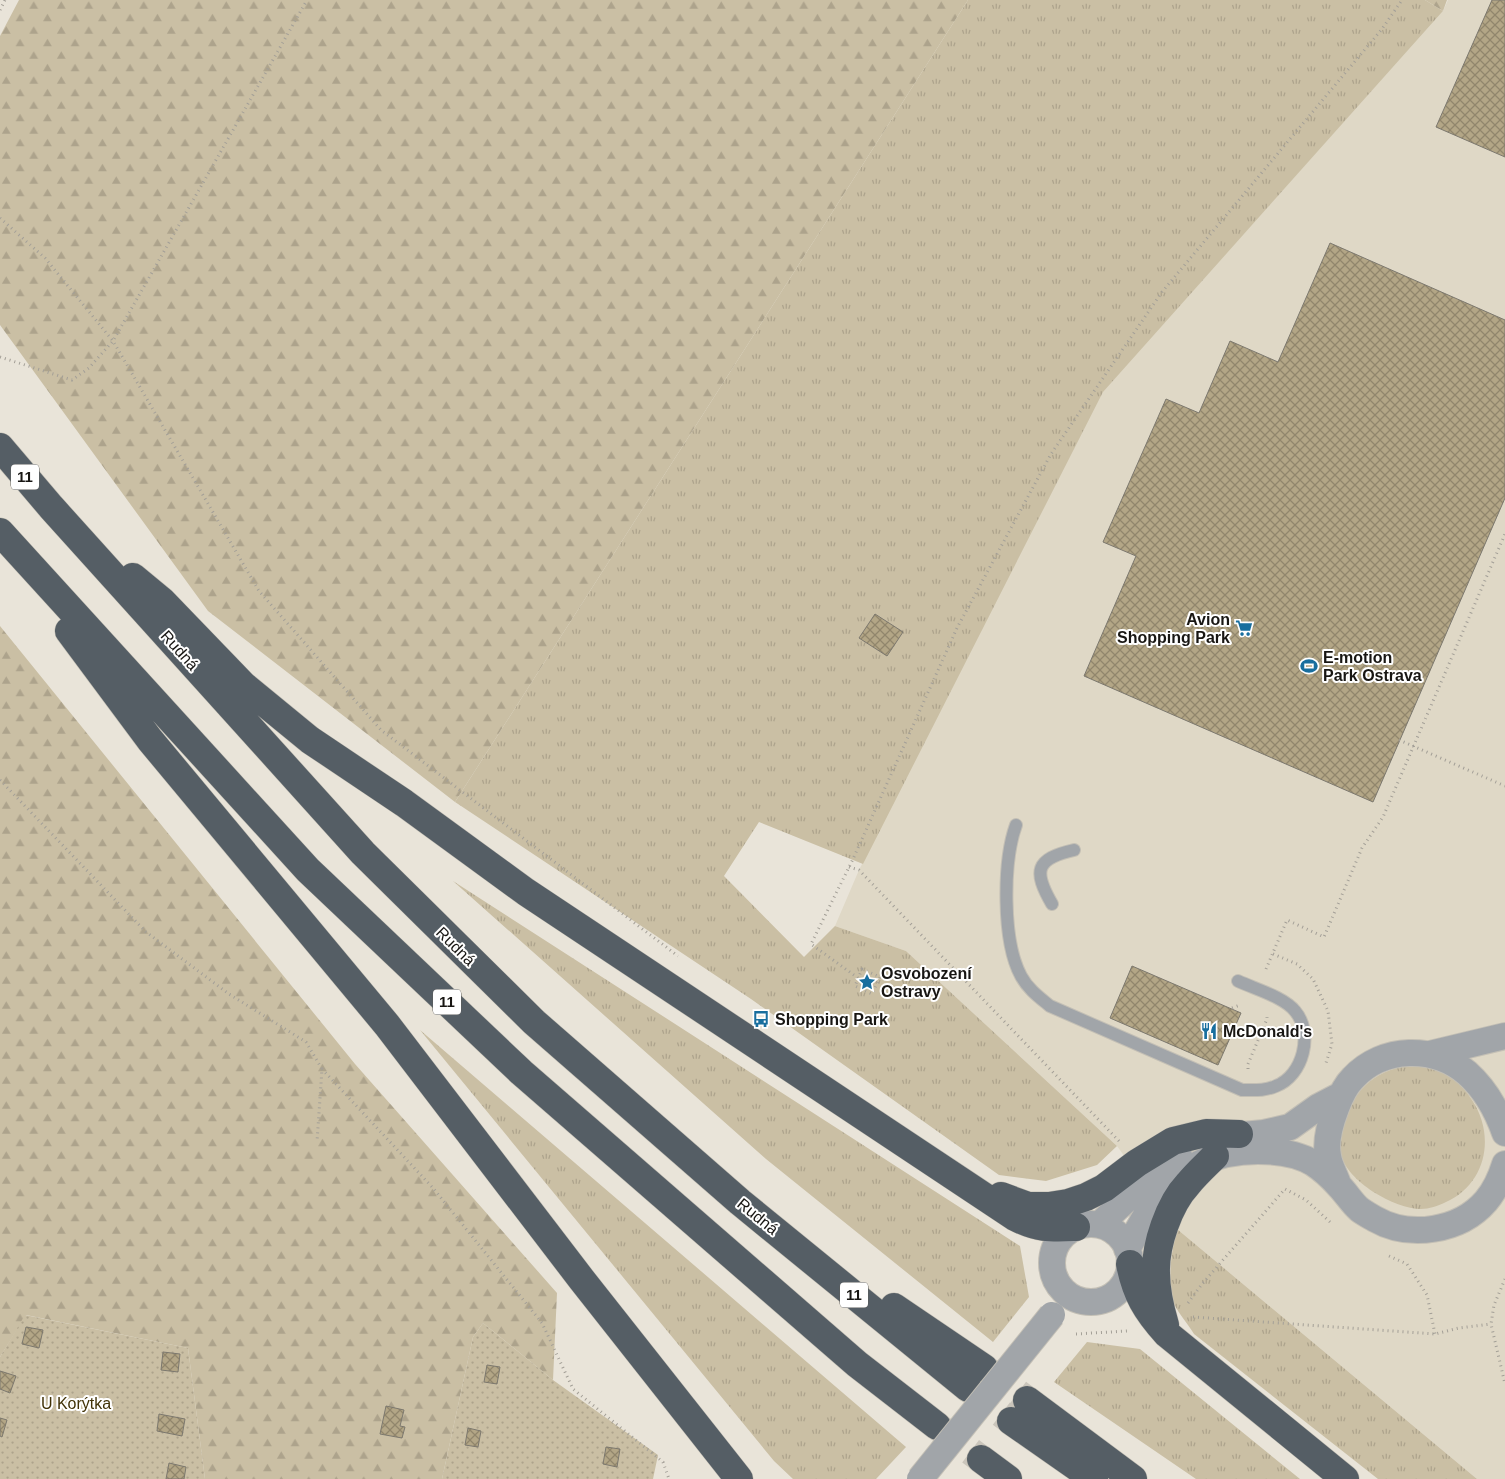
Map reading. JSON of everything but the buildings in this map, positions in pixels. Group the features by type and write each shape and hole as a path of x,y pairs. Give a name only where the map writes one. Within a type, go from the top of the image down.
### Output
{"highway":[{"name":"Rudná","path":"0,447 51,507 363,853 534,1022 740,1202 976,1378"},
{"path":"51,507 162,601 243,685 310,740 404,803 526,892 1015,1217 1030,1225 1044,1228 1088,1226"},
{"name":"11","path":"0,532 308,870 529,1078 857,1364 938,1426"},
{"path":"0,538 150,740 388,1025 582,1280 739,1479"},
{"path":"955,1178 1028,1206 1049,1206 1068,1203 1104,1188 1137,1163 1173,1141 1206,1134 1239,1134"},
{"path":"1215,1156 1186,1185 1170,1212 1160,1243 1156,1272 1158,1299 1173,1325 1345,1479"},
{"path":"1128,1256 1134,1284 1142,1302 1153,1319 1173,1325"},
{"path":"1094,1479 1019,1411 1133,1479"},
{"path":"981,1459 1008,1479"}],"street":[{"path":"1430,1054 1505,1036"},
{"path":"1338,1185 1328,1155 1329,1133 1341,1095 1353,1078 1369,1065 1388,1056 1409,1052 1430,1054 1450,1061 1467,1073 1489,1098 1498,1113 1505,1133"},
{"path":"1088,1226 1106,1227 1118,1236 1128,1256 1129,1271 1124,1285 1113,1296 1099,1302 1076,1300 1058,1285 1052,1271 1052,1263 1055,1248 1063,1236 1088,1226 1128,1198 1181,1154 1208,1142 1239,1134 1264,1133 1290,1127 1318,1107 1341,1095"},
{"path":"1128,1256 1154,1204 1171,1184 1192,1167 1215,1156 1242,1151 1267,1151 1292,1155 1313,1163 1338,1185 1359,1209 1377,1220 1399,1228 1423,1230 1446,1227 1468,1217 1486,1201 1499,1183 1505,1164"},
{"path":"920,1479 1069,1296"}],"lane":[{"path":"1016,825 1010,841 1008,863 1010,938 1018,967 1031,990 1050,1006 1242,1090 1263,1090 1278,1086 1289,1078 1300,1061 1304,1049 1304,1029 1296,1012 1282,1001 1255,994 1238,981"},
{"path":"1052,904 1042,887 1040,875 1042,866 1047,859 1055,854 1074,850"}],"path":[{"path":"0,10 5,0"},
{"path":"0,357 72,380 89,368 113,341 307,0"},
{"path":"858,978 811,944 850,867 957,628 1051,454 1162,292 1382,29 1402,0"},
{"path":"0,218 45,258 113,341 259,591 381,730 682,959"},
{"path":"1232,1008 1255,994 1287,920 1324,937 1362,848 1383,817 1505,534"},
{"path":"1400,740 1505,786"},
{"path":"0,780 146,932 229,994 306,1042 322,1069 433,1188 542,1323 573,1389 664,1462 669,1479"},
{"path":"850,867 859,870 1119,1142"},
{"path":"1273,954 1297,964 1313,979 1328,1011 1332,1044 1322,1074"},
{"path":"862,969 880,977 872,994 855,986 858,978 862,969"},
{"path":"1250,1090 1248,1064 1267,1019 1263,1004 1255,994"},
{"path":"317,1142 322,1069"},
{"path":"1173,1325 1202,1284 1285,1189 1306,1200 1335,1225"},
{"path":"1383,1253 1407,1264 1427,1295 1435,1334"},
{"path":"1505,1279 1494,1305 1491,1324 1505,1384"},
{"path":"1173,1325 1435,1334 1459,1328 1491,1324"},
{"path":"1076,1334 1130,1331"}],"shaded area":[{"name":"Avion Shopping Park","path":"1448,0 1505,0 1505,1479 1477,1479 1177,1229 1117,1146 906,951 835,926 859,870 1103,391 1443,11"}],"green space":[{"path":"19,0 968,0 455,802 208,611 0,325 0,36"},
{"path":"968,0 1425,0 1443,11 1103,392 863,864 759,822 724,876 804,957 835,926 906,951 1117,1146 1097,1165 1046,1181 999,1175 751,999 455,802"},
{"path":"1425,0 1447,0 1443,11"},
{"path":"0,626 355,1064 557,1293 553,1380 483,1323 473,1337 442,1479 205,1479 188,1348 26,1315 0,1357"},
{"path":"453,881 1020,1246 1029,1297 993,1342 766,1159"},
{"path":"420,1030 906,1447 876,1479 793,1479 774,1461"},
{"path":"1409,1065 1422,1066 1447,1074 1463,1088 1472,1100 1484,1129 1483,1158 1470,1184 1460,1194 1446,1202 1424,1209 1410,1208 1398,1204 1373,1192 1352,1174 1345,1164 1340,1151 1347,1115 1358,1094 1374,1078 1396,1068"},
{"path":"1177,1229 1477,1479 1378,1479 1194,1334 1176,1308 1170,1288 1173,1246"},
{"name":"U Korýtka","path":"25,1315 188,1348 205,1479 0,1479 0,1357"},
{"path":"483,1323 553,1380 658,1455 653,1479 442,1479 473,1337"},
{"path":"1087,1342 1140,1349 1300,1479 1196,1479 1054,1382"}],"tunnel":[{"path":"984,1368 1027,1400"},
{"path":"968,1388 1011,1421"},
{"path":"937,1426 981,1459"}],"place":[{"name":"Avion Shopping Park","path":"1244,628"},
{"name":"E-motion Park Ostrava","path":"1309,666"},
{"name":"Osvobození Ostravy","path":"867,982"},
{"name":"Shopping Park","path":"761,1019"},
{"name":"McDonald's","path":"1209,1031"}]}
